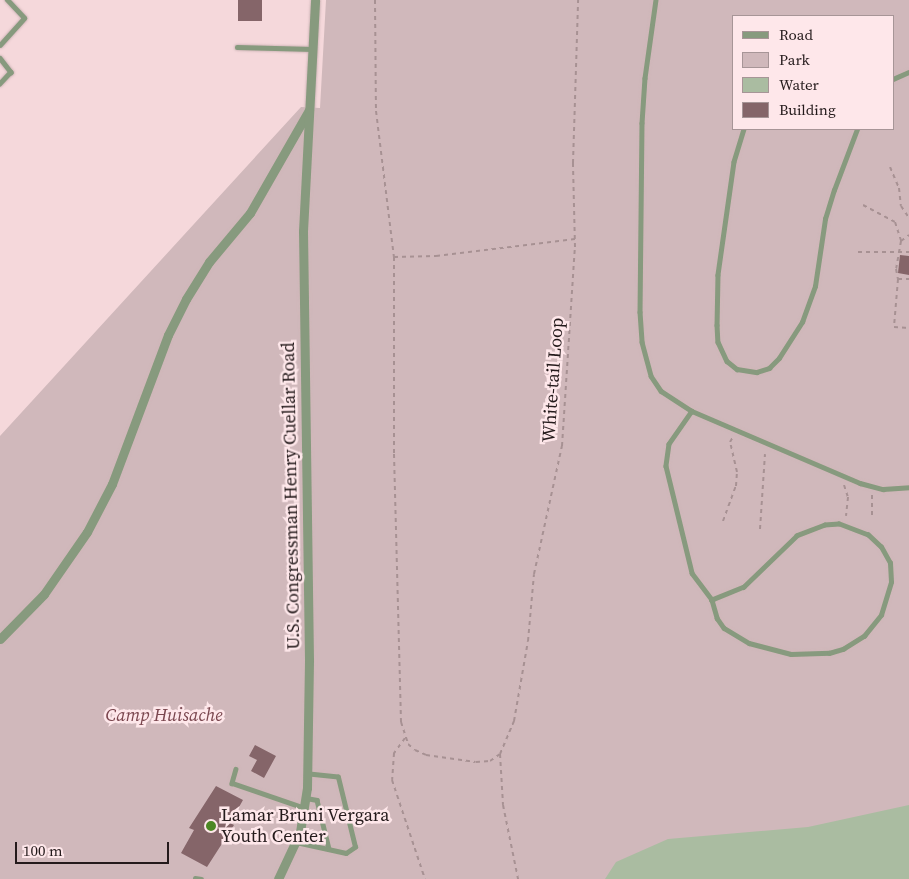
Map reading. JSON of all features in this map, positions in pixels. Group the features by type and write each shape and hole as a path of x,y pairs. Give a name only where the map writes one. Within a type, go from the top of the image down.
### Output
{"street":[{"name":"U.S. Congressman Henry Cuellar Road","path":"278,879 296,842 306,798 309,660 303,231 315,0"},
{"name":"U.S. Congressman Henry Cuellar Road","path":"0,639 44,594 87,532 112,484 168,336 186,299 209,262 250,213 310,108"}],"lane":[{"path":"0,45 24,18 7,0"},
{"path":"656,0 643,104 642,342 655,384 668,397 692,411 860,483 883,489 909,487"},
{"path":"237,47 313,49"},
{"path":"0,58 11,72 0,84"},
{"path":"894,79 909,72"},
{"path":"744,130 734,162 718,275 717,325 718,342 727,361 737,369 757,372 769,368 779,358 802,322 815,286 825,219 857,130"},
{"path":"692,411 669,444 666,466 692,573 712,600 717,618 724,628 749,643 791,654 829,653 852,644 875,624 888,599 891,582 890,562 880,547 868,535 853,527 825,525 797,536 744,587 712,600"},
{"path":"236,769 232,783 305,808"},
{"path":"296,842 346,853 355,847 338,777 307,774"},
{"path":"306,798 317,800 329,850"},
{"path":"195,878 201,879"}],"path":[{"path":"375,0 376,111 394,257 396,545 401,722 408,744 426,755 476,762 490,761 500,754"},
{"name":"White-tail Loop","path":"518,879 503,805 500,754 514,720 524,672 534,574 562,446 576,239 573,163 578,0"},
{"path":"890,167 899,188 901,206 909,218"},
{"path":"863,205 895,222 901,241 898,251 894,327 909,328"},
{"path":"901,241 909,235"},
{"path":"394,257 436,256 576,239"},
{"path":"858,252 909,252"},
{"path":"898,279 909,279"},
{"path":"723,521 736,486 737,472 730,442 734,435"},
{"path":"760,529 766,454"},
{"path":"844,485 848,498 846,516"},
{"path":"872,495 872,518"},
{"path":"405,738 394,753 392,780 425,879"}],"green space":[{"name":"Camp Huisache","path":"326,0 909,0 909,879 0,879 0,436 301,107 320,108"}],"water":[{"path":"909,805 909,879 605,879 616,862 668,839 808,827"}],"building":[{"path":"238,0 262,0 262,21 238,21"},
{"path":"900,255 909,256 909,275 898,273"},
{"path":"255,745 276,756 264,778 251,771 257,760 249,756"},
{"name":"Lamar Bruni Vergara Youth Center","path":"216,786 243,800 230,823 234,825 207,867 181,853 194,830 189,828"}],"place":[{"name":"Lamar Bruni Vergara Youth Center","path":"211,826"}]}
